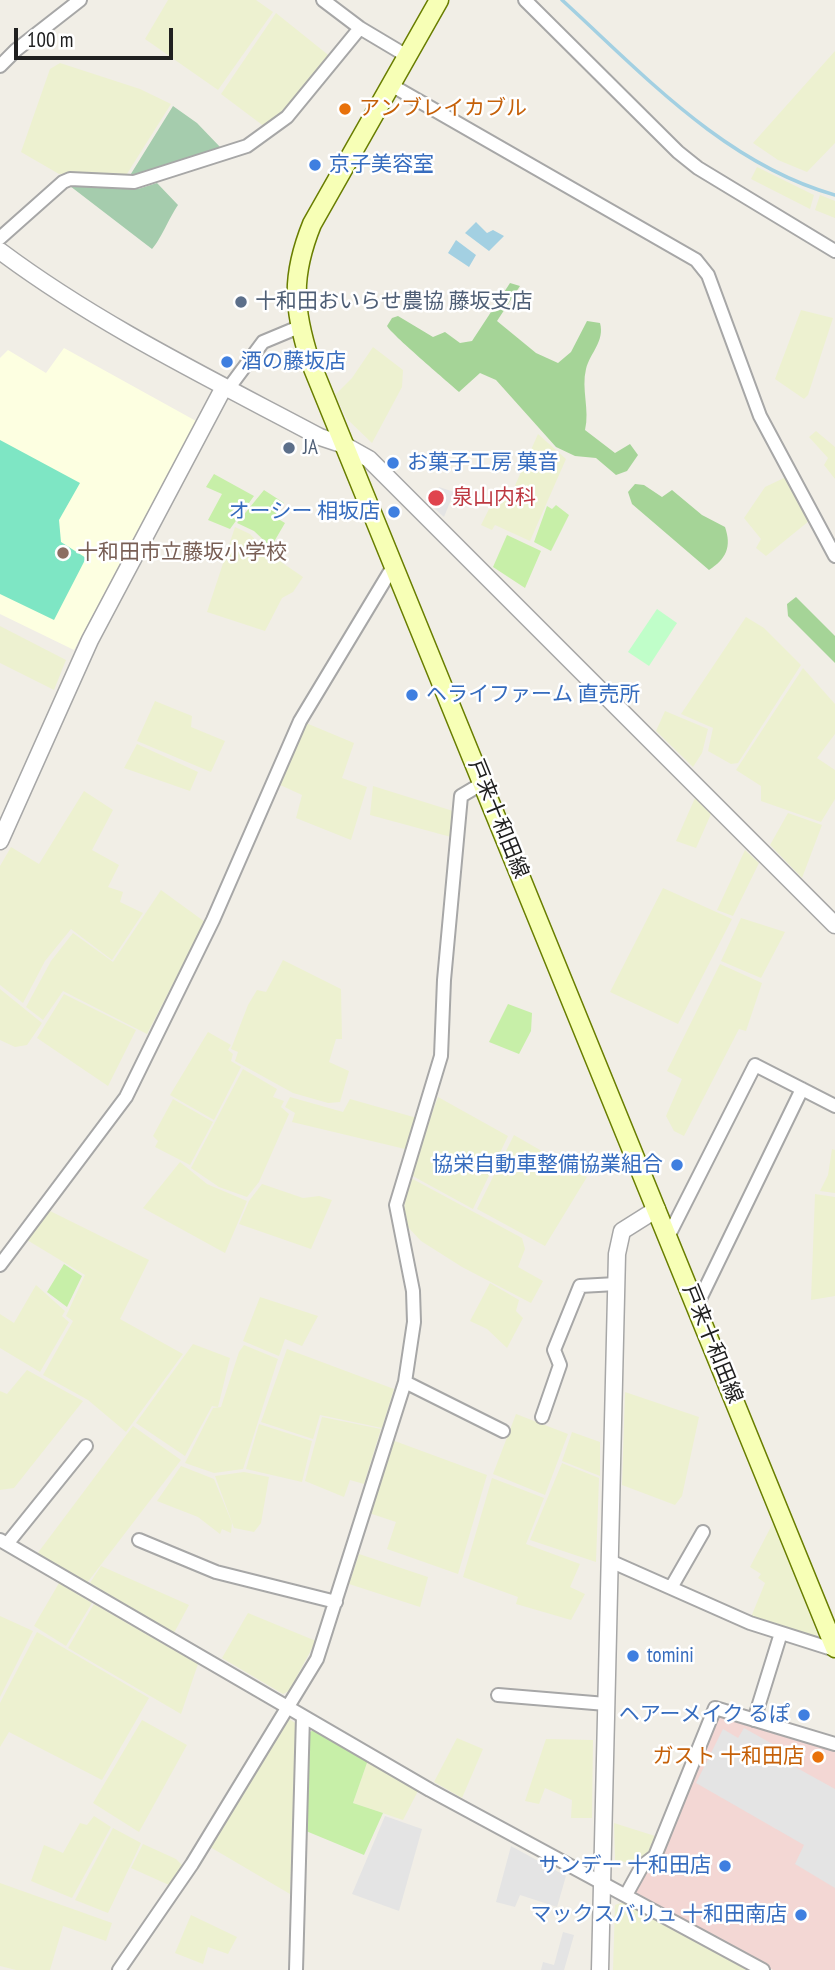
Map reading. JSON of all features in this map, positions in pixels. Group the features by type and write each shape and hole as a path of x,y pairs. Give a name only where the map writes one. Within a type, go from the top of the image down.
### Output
{"main road":[{"name":"戸来十和田線","path":"439,0 336,179 304,245 296,283 299,327 344,445 835,1649"}],"street":[{"path":"0,66 16,50 80,0"},
{"path":"323,0 359,28 407,56"},
{"path":"525,0 688,160 835,251"},
{"path":"0,237 63,182 71,179 141,181 247,146 287,117 359,28"},
{"path":"391,85 696,260 708,275 760,416 835,556"},
{"path":"0,251 77,305 226,388 320,437 344,445 381,469 835,925"},
{"path":"0,841 90,640 226,388 263,342 299,327"},
{"path":"0,1265 125,1097 213,920 300,721 394,565"},
{"path":"119,1970 192,1864 317,1658 405,1382 414,1322 412,1291 396,1205 441,1056 444,980 461,796 483,783"},
{"path":"668,1237 755,1065 835,1106"},
{"path":"694,1300 701,1297 802,1089"},
{"path":"600,1970 617,1254 622,1231 657,1209"},
{"path":"542,1417 560,1365 554,1350 580,1286 616,1284"},
{"path":"405,1382 503,1431"},
{"path":"86,1446 3,1542 602,1885 626,1895 763,1970"},
{"path":"672,1586 704,1532"},
{"path":"139,1540 216,1572 336,1602"},
{"path":"610,1561 672,1586 750,1623 835,1649"},
{"path":"754,1720 781,1633"},
{"path":"498,1695 606,1704"},
{"path":"626,1895 642,1866 655,1856 715,1708 835,1744"},
{"path":"296,1970 303,1716"}],"shaded area":[{"path":"168,0 256,0 273,12 218,90 145,39"},
{"path":"276,13 332,58 287,110 265,127 221,94"},
{"path":"835,51 835,143 807,172 778,160 753,143"},
{"path":"60,63 140,89 171,104 125,177 59,174 21,152 50,69"},
{"path":"173,106 197,123 221,148 129,177"},
{"path":"757,167 814,195 810,209 751,179"},
{"path":"74,183 138,189 157,183 178,205 152,249 70,186"},
{"path":"820,195 835,201 835,218 815,210"},
{"path":"801,310 833,318 808,395 804,399 775,379"},
{"path":"373,347 403,370 402,387 372,443 347,419 335,395 352,378"},
{"name":"十和田市立藤坂小学校","path":"64,348 196,421 74,650 0,614 0,358 8,350 46,373"},
{"path":"816,431 835,447 835,479 824,465 828,458 809,437"},
{"path":"538,434 566,459 530,541 495,525 492,530 481,525 500,487 513,490"},
{"path":"786,477 809,521 766,556 756,548 761,539 744,518 765,487"},
{"path":"439,487 454,492 444,517 426,501 428,495 435,498"},
{"path":"235,527 250,534 268,553 303,577 293,592 282,598 265,631 207,612"},
{"path":"746,617 764,628 801,665 738,763 731,764 708,751 713,728 681,714"},
{"path":"0,626 66,660 54,690 0,663"},
{"path":"803,668 835,704 835,734 817,758 835,770 835,799 821,822 761,801 761,786 736,770"},
{"path":"155,701 192,716 191,727 225,741 211,772 137,741"},
{"path":"665,711 708,729 702,753 693,767 656,731"},
{"path":"306,723 354,743 342,778 367,787 351,840 296,818 302,795 278,784"},
{"path":"137,744 198,772 190,791 124,768"},
{"path":"373,786 453,811 451,837 370,815"},
{"path":"84,791 113,810 92,850 119,865 108,887 123,892 120,902 143,913 112,960 71,929 45,961 23,1003 0,985 0,866 11,847 39,864"},
{"path":"695,798 711,814 696,848 676,841"},
{"path":"788,813 822,825 802,878 770,845"},
{"path":"745,850 759,863 733,916 717,910"},
{"path":"663,888 732,919 678,1024 610,992"},
{"path":"161,890 205,922 147,1034 63,991 43,1020 26,1007 51,961 73,933 113,962"},
{"path":"741,918 785,932 761,978 721,961"},
{"path":"283,960 341,989 342,1039 336,1039 329,1062 349,1071 340,1102 328,1103 293,1093 235,1061 238,1052 231,1049 248,1005 257,990 266,992"},
{"path":"720,964 762,983 746,1031 739,1029 684,1136 674,1131 666,1116 682,1079 667,1071"},
{"path":"0,989 42,1023 27,1045 15,1047 0,1040"},
{"path":"64,994 136,1030 108,1086 37,1038"},
{"path":"208,1032 231,1045 228,1050 233,1054 231,1061 241,1067 214,1120 170,1095"},
{"path":"243,1069 277,1089 273,1097 284,1101 281,1107 289,1114 259,1182 247,1197 219,1187 191,1168"},
{"path":"290,1097 343,1112 350,1099 417,1118 405,1149 292,1122 295,1113 285,1107"},
{"path":"438,1097 508,1136 473,1209 409,1174"},
{"path":"173,1099 213,1122 190,1165 155,1147 158,1141 153,1136"},
{"path":"514,1135 587,1177 545,1246 477,1209"},
{"path":"832,1149 835,1150 835,1193 820,1191 828,1175"},
{"path":"180,1162 207,1184 247,1201 225,1253 143,1208"},
{"path":"409,1177 522,1238 525,1249 518,1267 543,1281 531,1303 462,1267 421,1241 406,1225 404,1208"},
{"path":"262,1184 303,1198 319,1196 332,1200 311,1249 239,1224 249,1201"},
{"path":"815,1194 835,1197 835,1296 811,1300"},
{"path":"46,1209 149,1260 120,1319 183,1354 126,1432 88,1400 43,1375 73,1321 66,1316 85,1275 27,1240"},
{"path":"490,1283 519,1300 516,1311 523,1318 507,1348 487,1329 470,1321"},
{"path":"36,1285 65,1311 62,1316 69,1322 40,1372 0,1348 0,1314 14,1323"},
{"path":"260,1297 318,1316 302,1346 285,1339 279,1356 243,1341"},
{"path":"193,1344 230,1358 218,1407 212,1406 185,1456 136,1423"},
{"path":"244,1345 278,1359 243,1469 214,1473 185,1463 213,1408 221,1407 239,1352"},
{"path":"287,1349 394,1389 382,1428 320,1415 313,1439 261,1422"},
{"path":"27,1370 83,1401 14,1488 0,1490 0,1391 7,1394"},
{"path":"625,1392 699,1417 682,1496 675,1505 622,1485"},
{"path":"516,1414 568,1434 545,1495 493,1474"},
{"path":"322,1417 381,1429 364,1484 350,1480 344,1497 305,1481"},
{"path":"259,1424 312,1441 302,1482 246,1469"},
{"path":"133,1426 181,1460 87,1583 37,1554"},
{"path":"572,1432 600,1442 600,1476 562,1461"},
{"path":"392,1440 487,1475 458,1574 387,1549 396,1522 369,1513"},
{"path":"562,1463 599,1478 596,1562 530,1540"},
{"path":"181,1466 214,1479 232,1523 231,1533 222,1529 220,1534 198,1517 157,1501"},
{"path":"244,1472 269,1477 261,1523 254,1532 234,1528 215,1476"},
{"path":"492,1478 544,1498 526,1544 580,1564 570,1587 585,1594 571,1620 516,1604 518,1597 463,1577"},
{"path":"774,1521 818,1636 815,1640 751,1617 765,1583 758,1578 761,1574 750,1567"},
{"path":"359,1554 428,1577 420,1607 349,1584"},
{"path":"101,1566 189,1605 174,1633 90,1583"},
{"path":"59,1583 92,1603 66,1646 34,1626"},
{"path":"94,1604 198,1664 181,1714 68,1648"},
{"path":"248,1613 316,1641 289,1691 283,1694 222,1658"},
{"path":"0,1616 33,1631 0,1697"},
{"path":"37,1632 149,1698 102,1780 9,1732 0,1747 0,1703"},
{"path":"723,1716 835,1749 835,1970 773,1970 636,1894 633,1888 658,1858 716,1719"},
{"path":"286,1717 297,1724 290,1894 210,1847"},
{"path":"142,1720 187,1745 139,1832 93,1803"},
{"path":"744,1728 792,1755 788,1763 835,1789 835,1888 795,1864 804,1845 696,1783 723,1729 738,1738"},
{"path":"457,1738 483,1749 462,1798 434,1782"},
{"path":"546,1739 593,1740 592,1818 571,1818 572,1800 545,1788 539,1804 525,1801"},
{"path":"368,1760 419,1789 403,1820 353,1803"},
{"path":"94,1816 111,1827 72,1898 31,1881 44,1845 63,1853 80,1823 87,1825"},
{"path":"385,1816 422,1829 399,1911 352,1894"},
{"path":"614,1823 655,1836 647,1855 635,1864 615,1860"},
{"path":"113,1828 141,1843 108,1913 75,1900"},
{"path":"143,1844 176,1859 183,1866 169,1885 131,1868"},
{"path":"511,1846 566,1876 557,1907 520,1895 515,1907 496,1902"},
{"path":"0,1883 112,1923 106,1941 63,1926 50,1970 16,1970 0,1966"},
{"path":"624,1902 749,1970 613,1970 615,1905"},
{"path":"191,1915 237,1937 228,1954 208,1947 203,1964 175,1953"},
{"path":"563,1932 574,1935 564,1970 541,1970 543,1962 554,1965"}],"green space":[{"path":"510,283 520,286 497,321 536,353 558,363 571,352 587,321 600,323 600,336 586,369 585,430 615,453 630,444 638,455 627,471 616,475 596,458 575,456 556,447 496,380 480,373 459,392 387,326 392,318 398,316 433,337 445,332 460,343 472,341"},
{"path":"0,440 80,483 59,520 61,542 86,558 54,620 0,594"},
{"path":"214,474 254,496 230,529 208,520 222,494 206,487"},
{"path":"635,484 644,485 662,497 672,490 702,515 725,527 728,541 726,552 720,561 709,570 632,504 628,492"},
{"path":"264,490 284,503 275,517 285,523 271,547 254,531 237,523"},
{"path":"556,505 569,515 551,551 534,542 547,506 552,509"},
{"path":"507,535 541,551 525,588 493,567"},
{"path":"796,597 835,636 835,663 788,616 787,604"},
{"path":"657,609 677,623 649,666 628,652"},
{"path":"508,1004 532,1013 531,1031 519,1054 489,1042"},
{"path":"64,1264 82,1276 67,1307 47,1292"},
{"path":"315,1728 368,1760 353,1803 383,1813 364,1855 306,1831 308,1734"}],"water":[{"path":"476,222 487,233 493,230 504,236 489,251 465,233"},
{"path":"456,240 476,255 469,267 448,253"}],"waterway":[{"path":"562,0 655,86 722,139 757,162 795,181 835,195"}],"place":[{"name":"アンブレイカブル","path":"345,109"},
{"name":"京子美容室","path":"315,165"},
{"name":"十和田おいらせ農協 藤坂支店","path":"241,302"},
{"name":"酒の藤坂店","path":"227,362"},
{"name":"JA","path":"289,448"},
{"name":"お菓子工房 菓音","path":"393,463"},
{"name":"泉山内科","path":"436,498"},
{"name":"オーシー 相坂店","path":"394,512"},
{"name":"十和田市立藤坂小学校","path":"63,553"},
{"name":"ヘライファーム 直売所","path":"412,695"},
{"name":"協栄自動車整備協業組合","path":"677,1165"},
{"name":"tomini","path":"633,1656"},
{"name":"ヘアーメイク るぽ","path":"804,1715"},
{"name":"ガスト 十和田店","path":"818,1757"},
{"name":"サンデー 十和田店","path":"725,1866"},
{"name":"マックスバリュ 十和田南店","path":"801,1915"}]}
